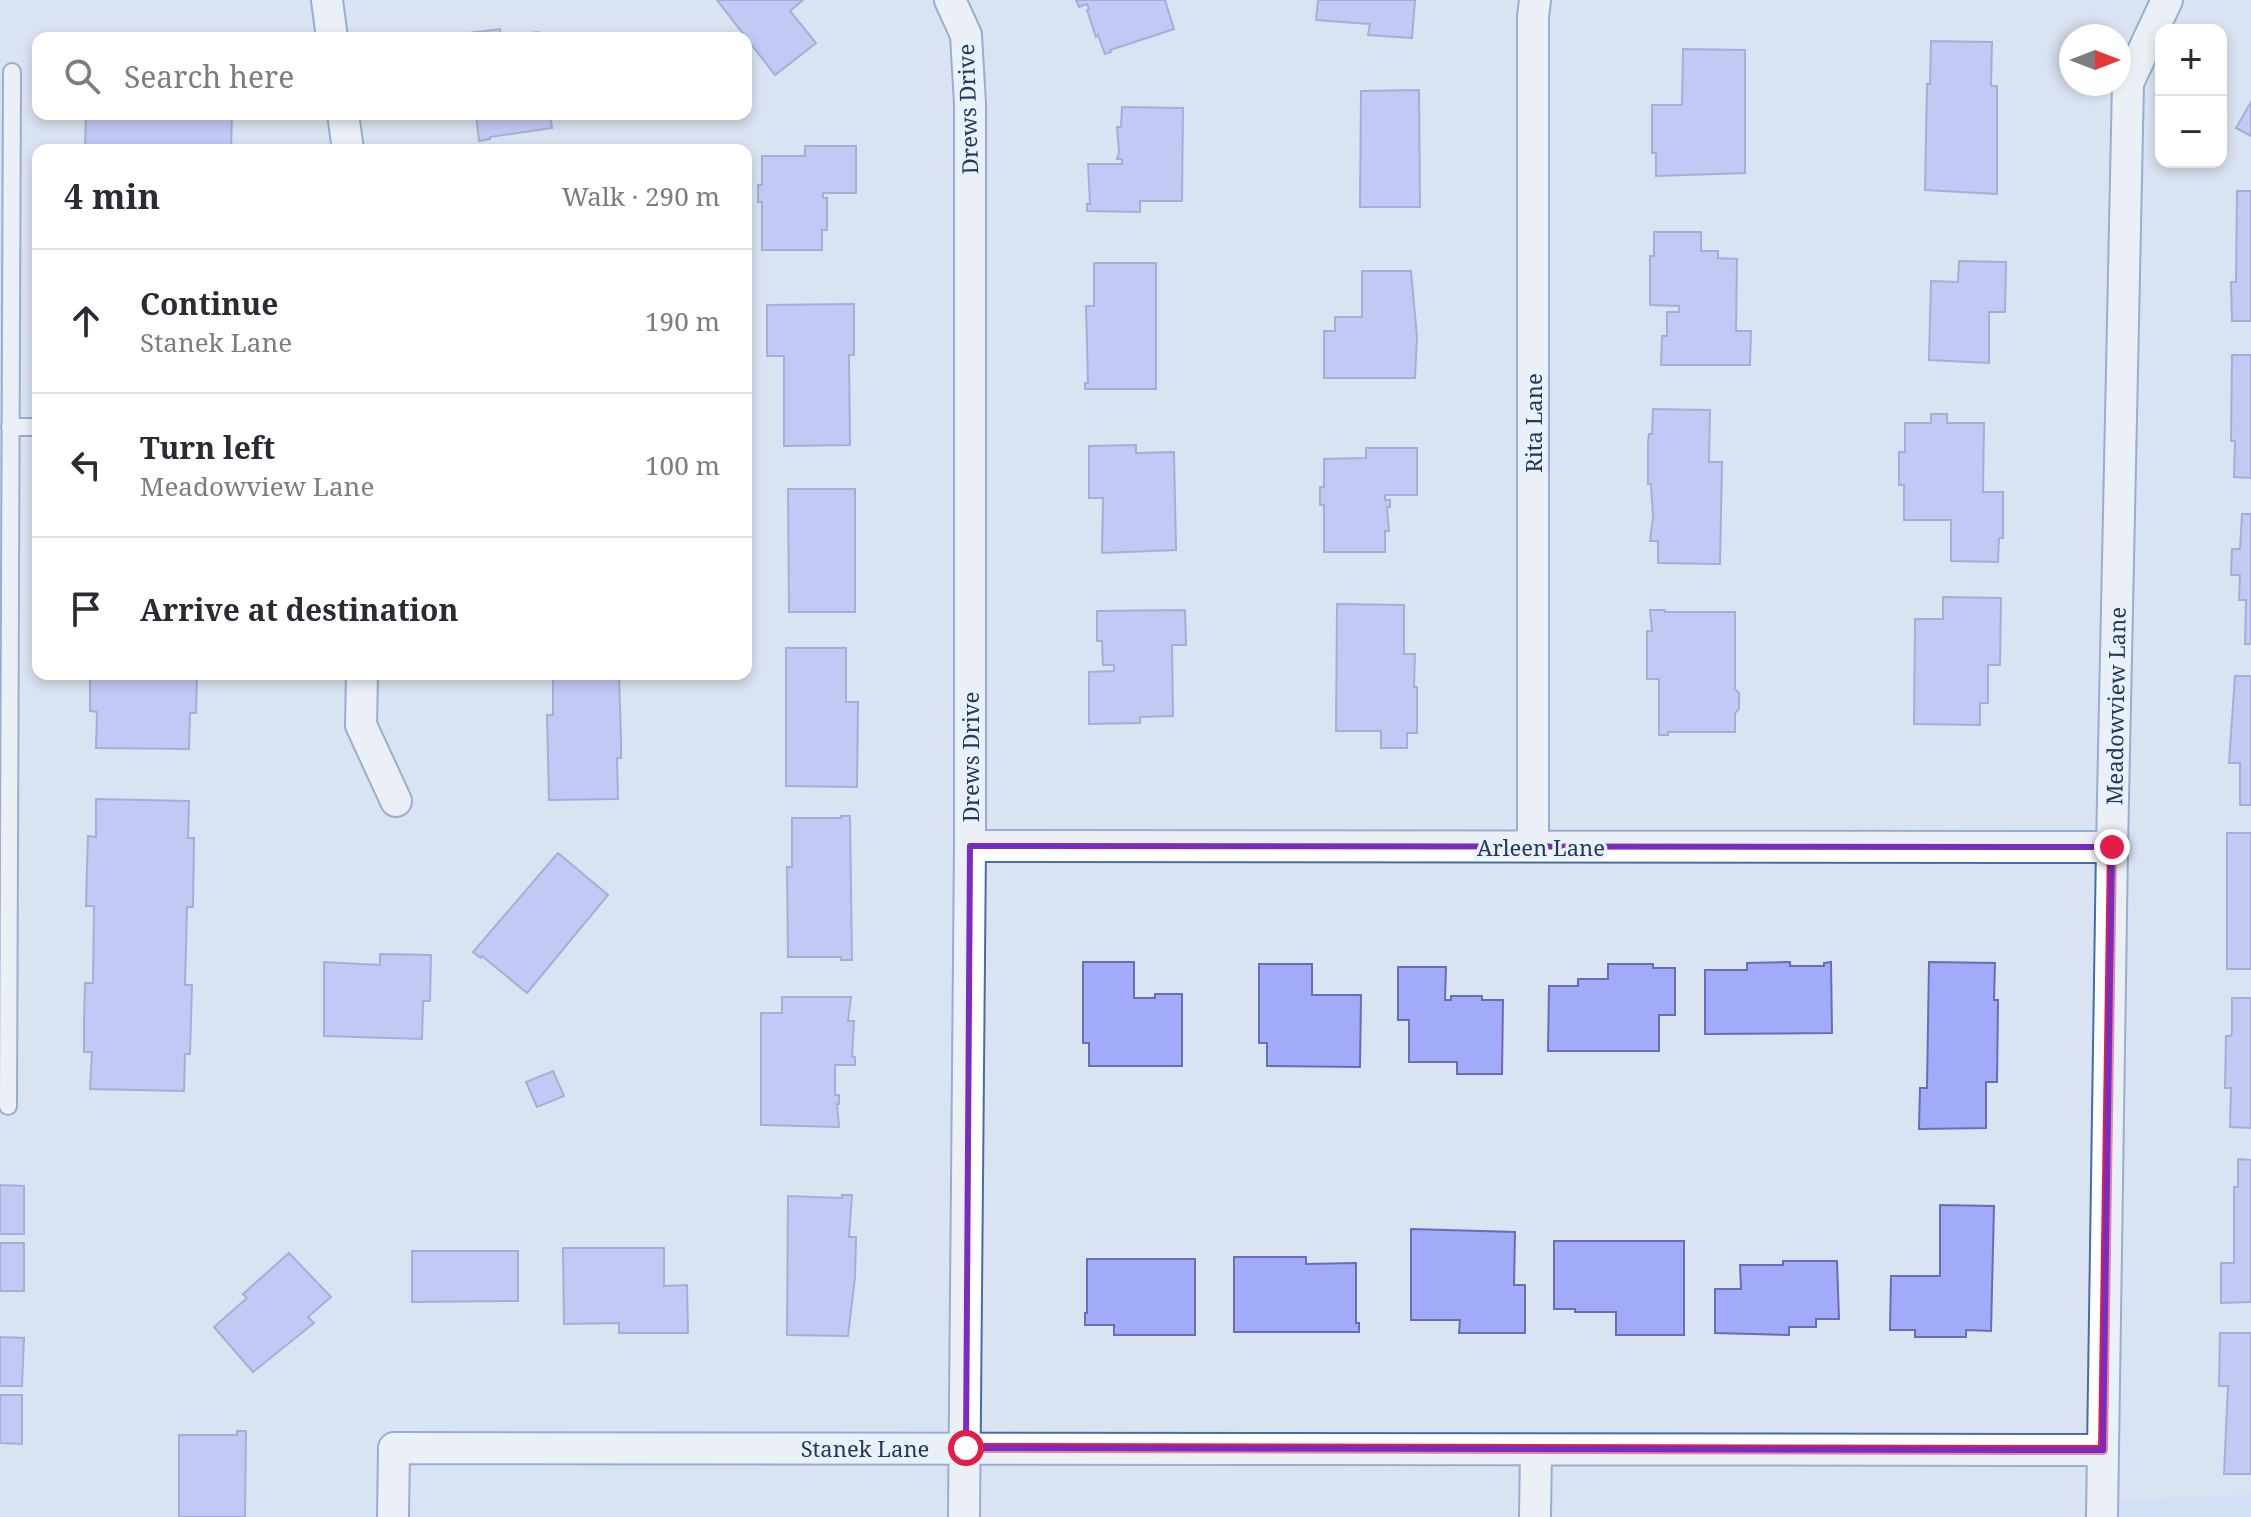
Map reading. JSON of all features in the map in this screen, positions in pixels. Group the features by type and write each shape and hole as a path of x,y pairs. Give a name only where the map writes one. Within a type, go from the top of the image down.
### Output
{"street":[{"path":"327,0 331,32"},
{"name":"Drews Drive","path":"950,0 966,35 970,104 970,846 964,1517"},
{"name":"Rita Lane","path":"1533,846 1535,0"},
{"name":"Meadowview Lane","path":"2102,1517 2128,83 2167,0"},
{"path":"344,120 347,144"},
{"path":"362,680 361,725 396,801"},
{"name":"Arleen Lane","path":"970,846 2112,847"},
{"name":"Stanek Lane","path":"393,1517 394,1448 2103,1450"},
{"path":"1535,1517 1536,1450"}],"lane":[{"path":"8,1106 5,757 12,72"},
{"path":"10,427 32,427"}],"highlighted area":[{"path":"970,846 2112,847 2103,1450 966,1448"}],"shaded area":[{"path":"2251,1494 2251,1517 2102,1517 2103,1501"}],"building":[{"path":"717,0 803,0 790,11 816,43 775,75 752,45 752,32 742,32"},
{"path":"1076,0 1165,0 1174,29 1105,54 1098,35 1096,37 1087,4 1079,7"},
{"path":"1318,0 1415,0 1412,38 1368,35 1370,24 1316,20"},
{"path":"1931,41 1992,42 1991,86 1997,86 1997,194 1925,190"},
{"path":"1683,49 1745,50 1745,173 1656,176 1656,153 1652,153 1652,105 1682,105"},
{"path":"1419,90 1420,207 1360,207 1361,91"},
{"path":"2251,102 2251,136 2236,128"},
{"path":"1122,107 1183,108 1182,201 1140,201 1140,212 1087,211 1087,204 1090,204 1088,164 1122,164 1122,159 1117,159 1117,127 1121,127"},
{"path":"86,120 232,120 231,144 85,144"},
{"path":"477,120 551,120 552,128 479,141"},
{"path":"805,146 856,146 856,193 823,193 823,198 827,198 827,230 822,230 822,250 762,250 762,202 758,202 758,185 762,185 762,156 805,156"},
{"path":"2237,191 2251,191 2251,321 2232,321 2231,282 2236,282"},
{"path":"1654,232 1701,232 1701,251 1718,251 1718,258 1737,259 1736,331 1751,331 1750,365 1661,365 1662,336 1667,336 1667,312 1679,312 1679,306 1650,305 1650,256 1654,256"},
{"path":"1959,261 2006,262 2005,312 1989,312 1989,363 1929,360 1931,281 1958,282"},
{"path":"1094,263 1156,263 1156,389 1085,389 1085,383 1088,383 1086,306 1094,306"},
{"path":"1362,271 1411,271 1417,337 1415,378 1324,378 1324,331 1335,331 1335,317 1362,317"},
{"path":"854,304 854,355 849,355 850,445 784,446 784,356 767,356 767,305"},
{"path":"2232,355 2251,355 2251,478 2234,477 2235,441 2231,441"},
{"path":"1653,409 1710,410 1709,462 1722,462 1720,564 1658,563 1658,541 1650,541 1653,517 1651,484 1648,484 1648,442 1649,434 1652,434"},
{"path":"1931,414 1947,414 1947,423 1984,423 1983,492 2003,492 2003,538 1999,538 1998,562 1951,561 1951,520 1904,520 1904,485 1899,485 1899,452 1905,452 1905,423 1931,423"},
{"path":"1136,445 1136,453 1174,452 1176,550 1102,553 1103,498 1089,498 1089,446"},
{"path":"1366,448 1417,448 1417,495 1385,495 1385,500 1390,500 1390,507 1387,507 1389,531 1385,531 1385,552 1324,552 1324,505 1320,505 1320,487 1324,487 1324,459 1366,458"},
{"path":"788,489 855,489 855,612 789,612"},
{"path":"2242,514 2251,514 2251,644 2245,644 2246,600 2239,600 2240,575 2231,575 2232,549 2240,549"},
{"path":"1943,597 2001,598 2000,665 1988,665 1988,703 1980,703 1980,725 1914,724 1915,619 1943,619"},
{"path":"1337,604 1404,605 1404,654 1415,654 1414,687 1417,687 1417,733 1407,733 1407,748 1381,748 1381,731 1336,731"},
{"path":"1185,610 1186,645 1172,645 1173,716 1140,717 1140,723 1089,724 1089,672 1114,671 1114,665 1103,665 1102,641 1097,641 1097,611"},
{"path":"1650,610 1735,612 1735,689 1739,693 1739,709 1735,713 1735,732 1668,732 1668,735 1659,735 1659,679 1647,679 1647,631 1652,631"},
{"path":"786,648 846,648 846,702 858,702 857,787 786,786"},
{"path":"2235,676 2251,676 2251,805 2240,805 2240,763 2229,763"},
{"path":"90,680 197,680 196,713 190,713 189,749 96,748 97,712 90,711"},
{"path":"553,680 619,680 621,758 617,758 618,799 549,800 547,715 553,715"},
{"path":"96,799 189,801 188,838 194,838 193,907 187,907 185,985 192,985 190,1054 185,1054 184,1091 90,1089 92,1052 84,1052 84,1021 85,983 93,983 94,906 86,906 88,836 96,837"},
{"path":"850,816 852,960 841,960 841,957 788,957 787,867 792,867 792,818"},
{"path":"2227,833 2251,833 2251,969 2227,969"},
{"path":"558,853 608,895 527,993 473,952"},
{"path":"380,954 431,955 430,1001 423,1001 422,1039 324,1036 324,962 380,965"},
{"path":"1083,962 1134,962 1134,998 1182,994 1182,1066 1089,1066 1089,1043 1083,1043"},
{"path":"1790,962 1790,966 1824,966 1824,963 1831,962 1832,1033 1705,1034 1705,970 1747,970 1747,963"},
{"path":"1929,962 1995,963 1997,1082 1986,1082 1986,1128 1919,1129 1920,1088 1927,1088"},
{"path":"1259,964 1312,964 1312,995 1361,995 1360,1067 1267,1066 1267,1043 1259,1043"},
{"path":"1608,964 1653,964 1653,968 1675,968 1675,1015 1659,1015 1659,1051 1548,1051 1549,986 1578,986 1578,979 1608,979"},
{"path":"1398,967 1446,967 1445,1000 1451,1000 1451,996 1482,996 1482,1000 1503,1000 1502,1074 1457,1074 1457,1062 1409,1062 1409,1020 1398,1020"},
{"path":"782,997 851,997 848,1021 854,1021 852,1057 855,1057 855,1065 835,1065 839,1127 761,1125 761,1013 782,1013"},
{"path":"2232,998 2251,998 2251,1128 2230,1127 2231,1088 2225,1088 2226,1036 2231,1036 2232,1032"},
{"path":"553,1071 564,1096 537,1107 526,1082"},
{"path":"2238,1159 2251,1160 2251,1302 2221,1303 2221,1263 2234,1263 2234,1187 2238,1187"},
{"path":"0,1185 24,1186 24,1234 0,1234"},
{"path":"842,1195 852,1195 849,1237 856,1237 848,1336 787,1335 788,1196 842,1198"},
{"path":"1940,1205 1994,1206 1991,1331 1966,1330 1966,1337 1915,1337 1915,1330 1890,1330 1891,1276 1940,1276"},
{"path":"1411,1229 1515,1232 1514,1285 1525,1285 1525,1333 1459,1333 1460,1320 1411,1320"},
{"path":"1554,1241 1684,1241 1684,1335 1616,1335 1616,1312 1554,1309"},
{"path":"0,1243 24,1243 24,1291 0,1291"},
{"path":"563,1248 664,1248 664,1286 687,1285 688,1333 619,1333 619,1323 564,1324"},
{"path":"412,1251 518,1251 518,1301 412,1302"},
{"path":"289,1253 331,1297 308,1317 314,1323 253,1372 214,1327 247,1298 243,1294"},
{"path":"1234,1257 1306,1257 1306,1264 1356,1263 1356,1323 1359,1323 1359,1332 1234,1332"},
{"path":"1087,1259 1195,1259 1195,1335 1114,1335 1114,1325 1085,1325"},
{"path":"1783,1261 1837,1261 1839,1319 1816,1319 1816,1327 1789,1327 1789,1335 1715,1333 1715,1289 1741,1289 1740,1265 1783,1265"},
{"path":"2220,1333 2251,1333 2251,1474 2224,1474 2228,1386 2219,1386"},
{"path":"0,1337 24,1338 22,1386 0,1386"},
{"path":"0,1395 22,1395 22,1444 0,1443"},
{"path":"237,1431 246,1431 245,1517 179,1517 179,1435 237,1435"}],"route":[{"path":"966,1448 2103,1450 2112,847"}]}
